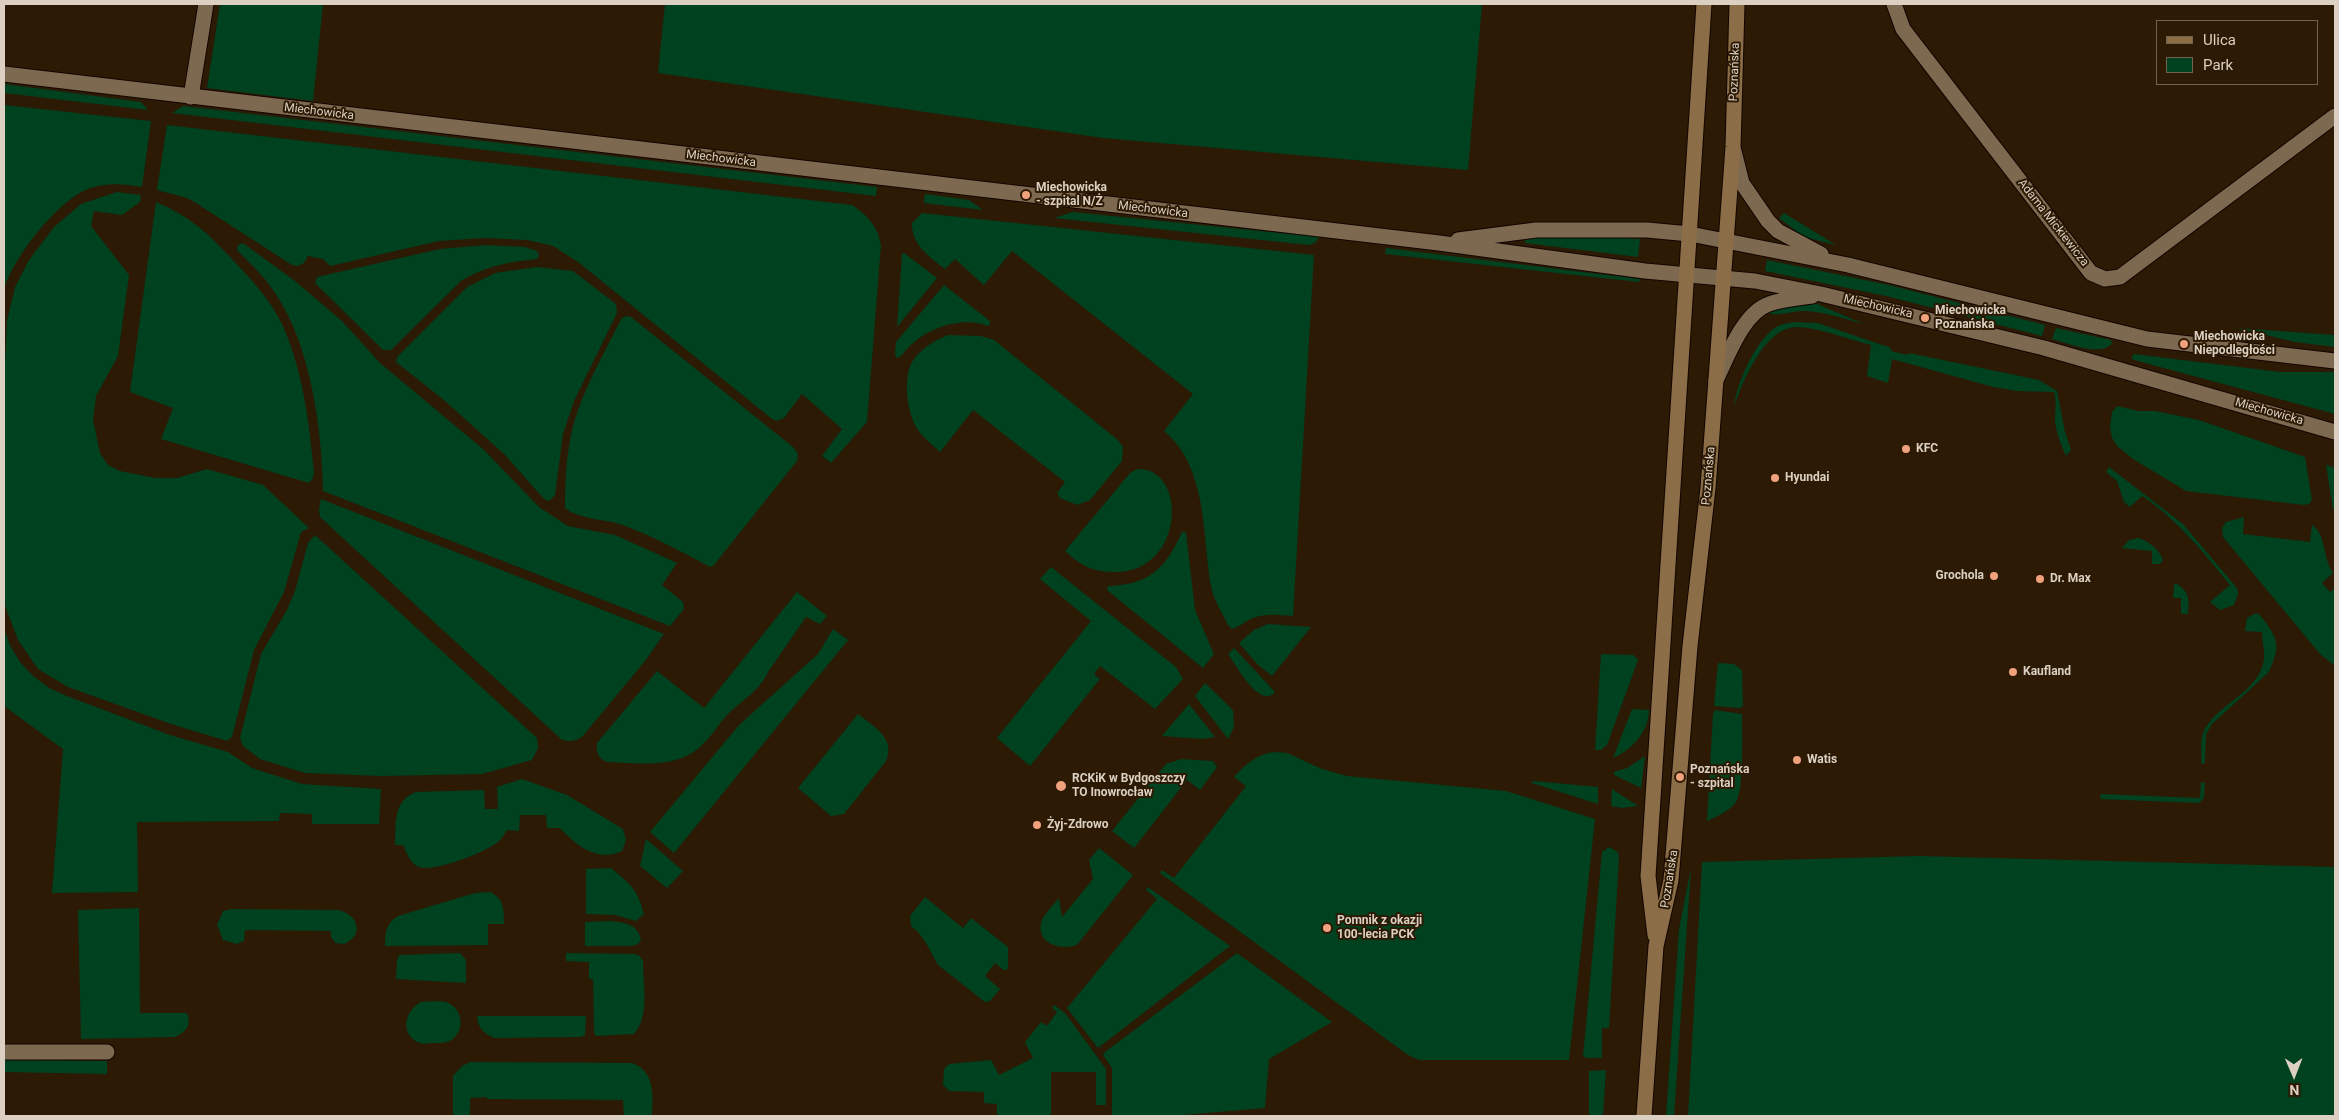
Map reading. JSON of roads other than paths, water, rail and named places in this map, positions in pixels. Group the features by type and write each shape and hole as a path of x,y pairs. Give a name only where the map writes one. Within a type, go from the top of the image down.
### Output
{"main road":[{"name":"Poznańska","path":"1656,946 1648,876 1704,4"},
{"name":"Poznańska","path":"1644,1116 1656,946 1672,880 1689,656 1703,546 1733,147 1736,4"}],"street":[{"path":"191,97 206,4"},
{"name":"Adama Mickiewicza","path":"1894,4 1903,29 2091,273 2105,279 2120,277 2335,116"},
{"name":"Miechowicka","path":"4,74 1439,243 1687,276 1724,278 1821,294 2044,348 2335,432"},
{"path":"1733,147 1742,183 1778,232 1848,265"},
{"name":"Miechowicka","path":"1439,243 1536,230 1647,230 1690,234 1848,265 2147,339 2335,361"},
{"path":"1716,380 1739,333 1756,311 1769,304 1821,294"},
{"path":"4,1052 107,1052"}],"place":[{"name":"Miechowicka - szpital N/Ż","path":"1026,195"},
{"name":"Miechowicka Poznańska","path":"1925,318"},
{"name":"Miechowicka Niepodległości","path":"2184,344"},
{"name":"KFC","path":"1906,449"},
{"name":"Hyundai","path":"1775,478"},
{"name":"Grochola","path":"1994,576"},
{"name":"Dr. Max","path":"2040,579"},
{"name":"Kaufland","path":"2013,672"},
{"name":"Watis","path":"1797,760"},
{"name":"Poznańska - szpital","path":"1680,777"},
{"name":"RCKiK w Bydgoszczy TO Inowrocław","path":"1061,786"},
{"name":"Żyj-Zdrowo","path":"1037,825"},
{"name":"Pomnik z okazji 100-lecia PCK","path":"1327,928"}]}
